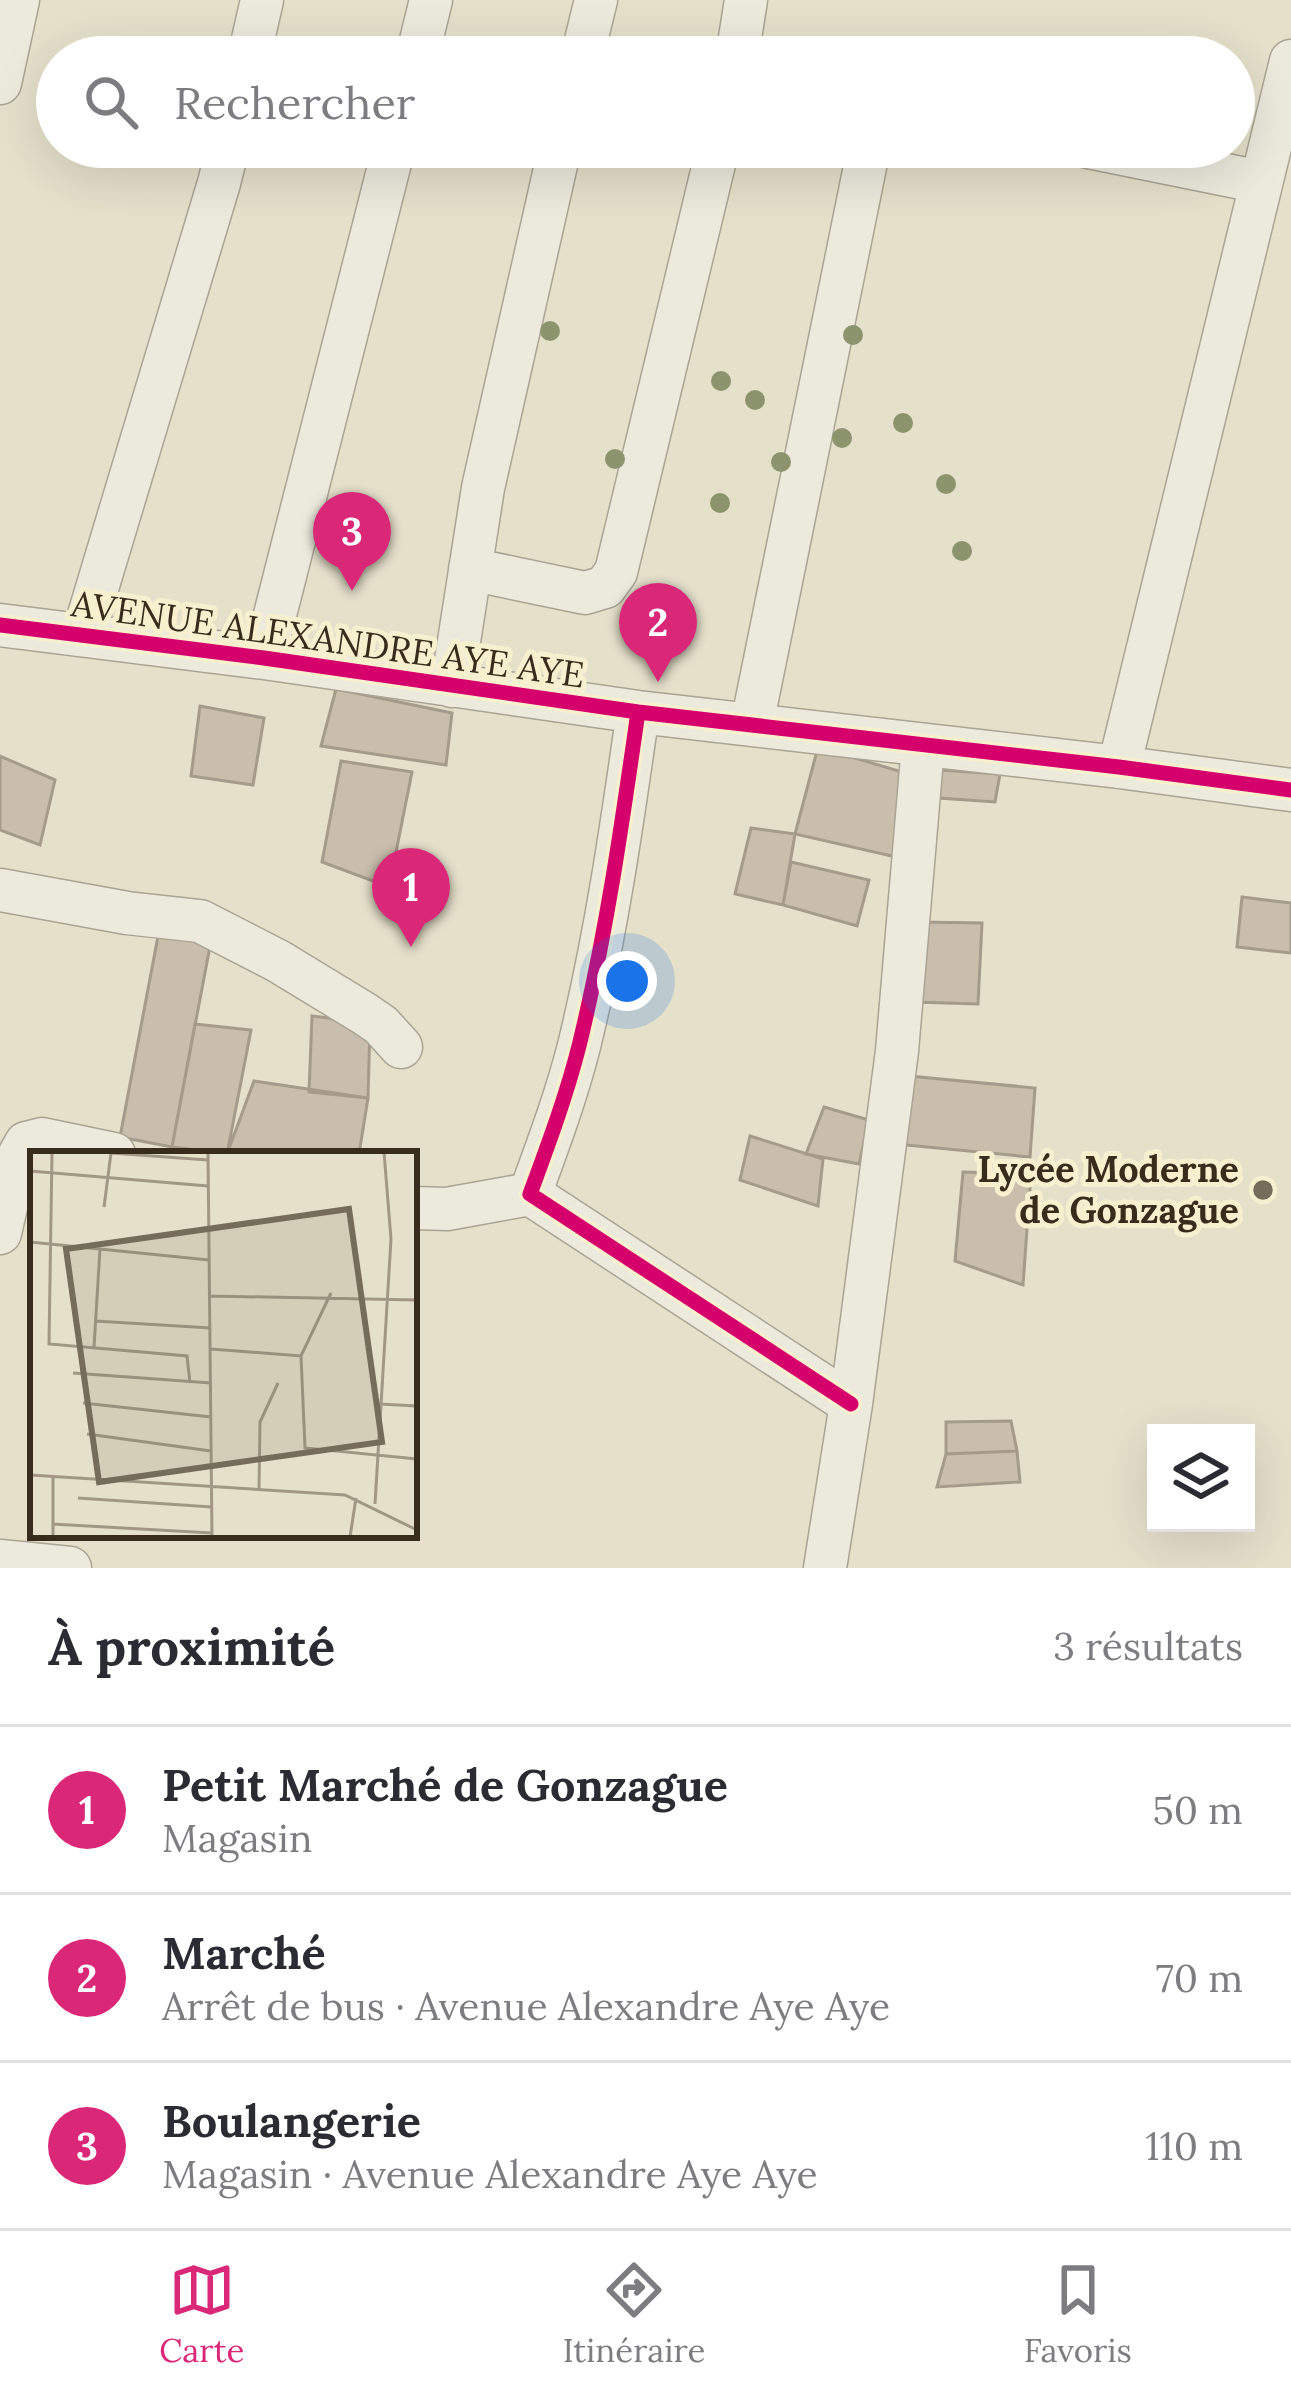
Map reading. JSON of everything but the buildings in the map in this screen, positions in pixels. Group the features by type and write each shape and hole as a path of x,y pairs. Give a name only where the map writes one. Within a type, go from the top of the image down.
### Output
{"street":[{"path":"0,82 18,0"},
{"path":"254,36 262,0"},
{"path":"422,36 431,0"},
{"path":"587,36 596,0"},
{"path":"740,36 746,0"},
{"path":"1119,767 1291,61"},
{"path":"83,635 223,168"},
{"path":"264,658 389,168"},
{"path":"452,686 483,488 555,168"},
{"path":"470,568 585,593 605,587 616,572 713,168"},
{"path":"752,724 865,168"},
{"path":"1192,168 1261,182"},
{"name":"AVENUE ALEXANDRE AYE AYE","path":"0,625 638,712 1291,790"},
{"path":"530,1194 579,1046 613,882 638,712"},
{"path":"825,1568 897,1052 922,746"},
{"path":"0,890 200,922 278,961 381,1024 401,1047"},
{"path":"0,1233 17,1159 26,1143 42,1138 100,1151"},
{"path":"417,1208 447,1209 530,1194 851,1404"},
{"path":"0,1562 70,1568"}],"cycle path":[{"path":"0,625 638,712 1291,790"},
{"path":"638,712 589,1005 530,1194 851,1404"}],"place":[{"name":"Boulangerie","path":"352,591"},
{"name":"Marché","path":"658,682"},
{"name":"Petit Marché de Gonzague","path":"411,947"},
{"name":"Lycée Moderne de Gonzague","path":"1263,1190"}]}
